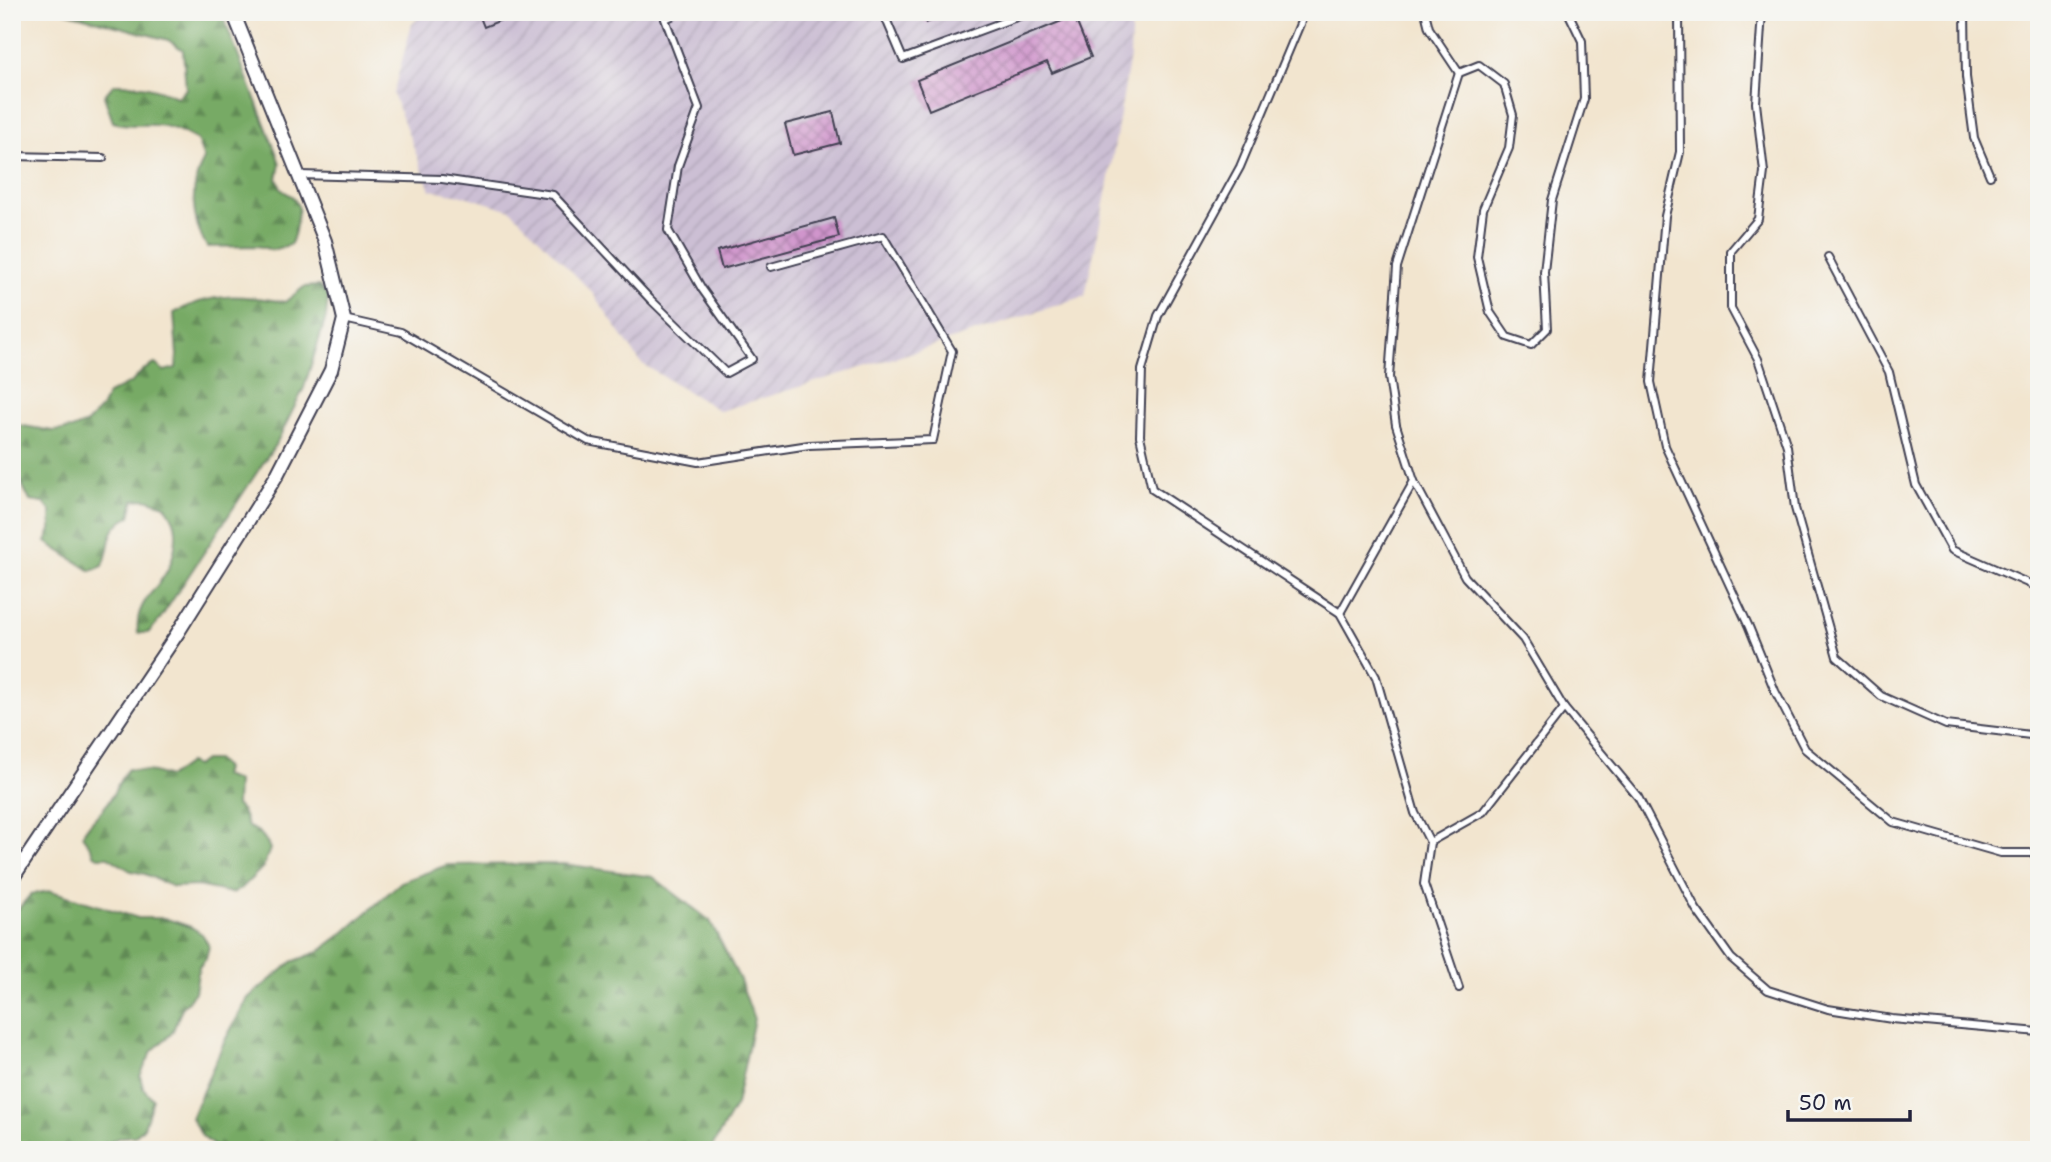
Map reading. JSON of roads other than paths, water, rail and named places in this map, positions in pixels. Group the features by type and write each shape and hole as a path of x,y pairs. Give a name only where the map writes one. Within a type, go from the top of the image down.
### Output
{"street":[{"path":"12,879 169,646 277,475 331,370 344,319 325,241 233,12"}],"lane":[{"path":"296,174 442,179 553,195 650,299 726,373 752,359 702,289 668,229 678,166 699,108 665,19 681,12"},
{"path":"883,12 903,60 1030,12"},
{"path":"1305,12 1240,167 1158,316 1142,370 1140,436 1152,489 1340,613 1376,677 1415,813 1430,842 1424,884 1459,988"},
{"path":"1425,12 1429,29 1459,73"},
{"path":"1459,73 1479,65 1504,84 1513,116 1508,148 1483,209 1477,257 1490,312 1507,337 1531,345 1547,329 1544,272 1552,200 1584,99 1582,41 1568,12"},
{"path":"1679,12 1680,152 1665,216 1651,382 1665,446 1749,627 1775,691 1805,749 1893,822 2001,853 2039,853"},
{"path":"1762,12 1756,103 1764,172 1758,219 1731,250 1731,308 1758,359 1787,446 1795,508 1837,657 1881,696 1945,725 2039,736"},
{"path":"1965,12 1966,77 1974,138 1990,176"},
{"path":"1459,73 1397,267 1389,377 1396,425 1414,481 1465,577 1523,639 1564,708 1638,797 1703,919 1731,958 1768,989 1828,1009 1892,1019 2039,1032"},
{"path":"12,156 103,158"},
{"path":"344,319 401,332 588,441 698,462 809,445 933,440 953,351 883,236 771,267"},
{"path":"1828,257 1889,372 1916,485 1952,550 2039,588"},
{"path":"1340,613 1414,481"},
{"path":"1430,842 1483,812 1564,708"}]}
